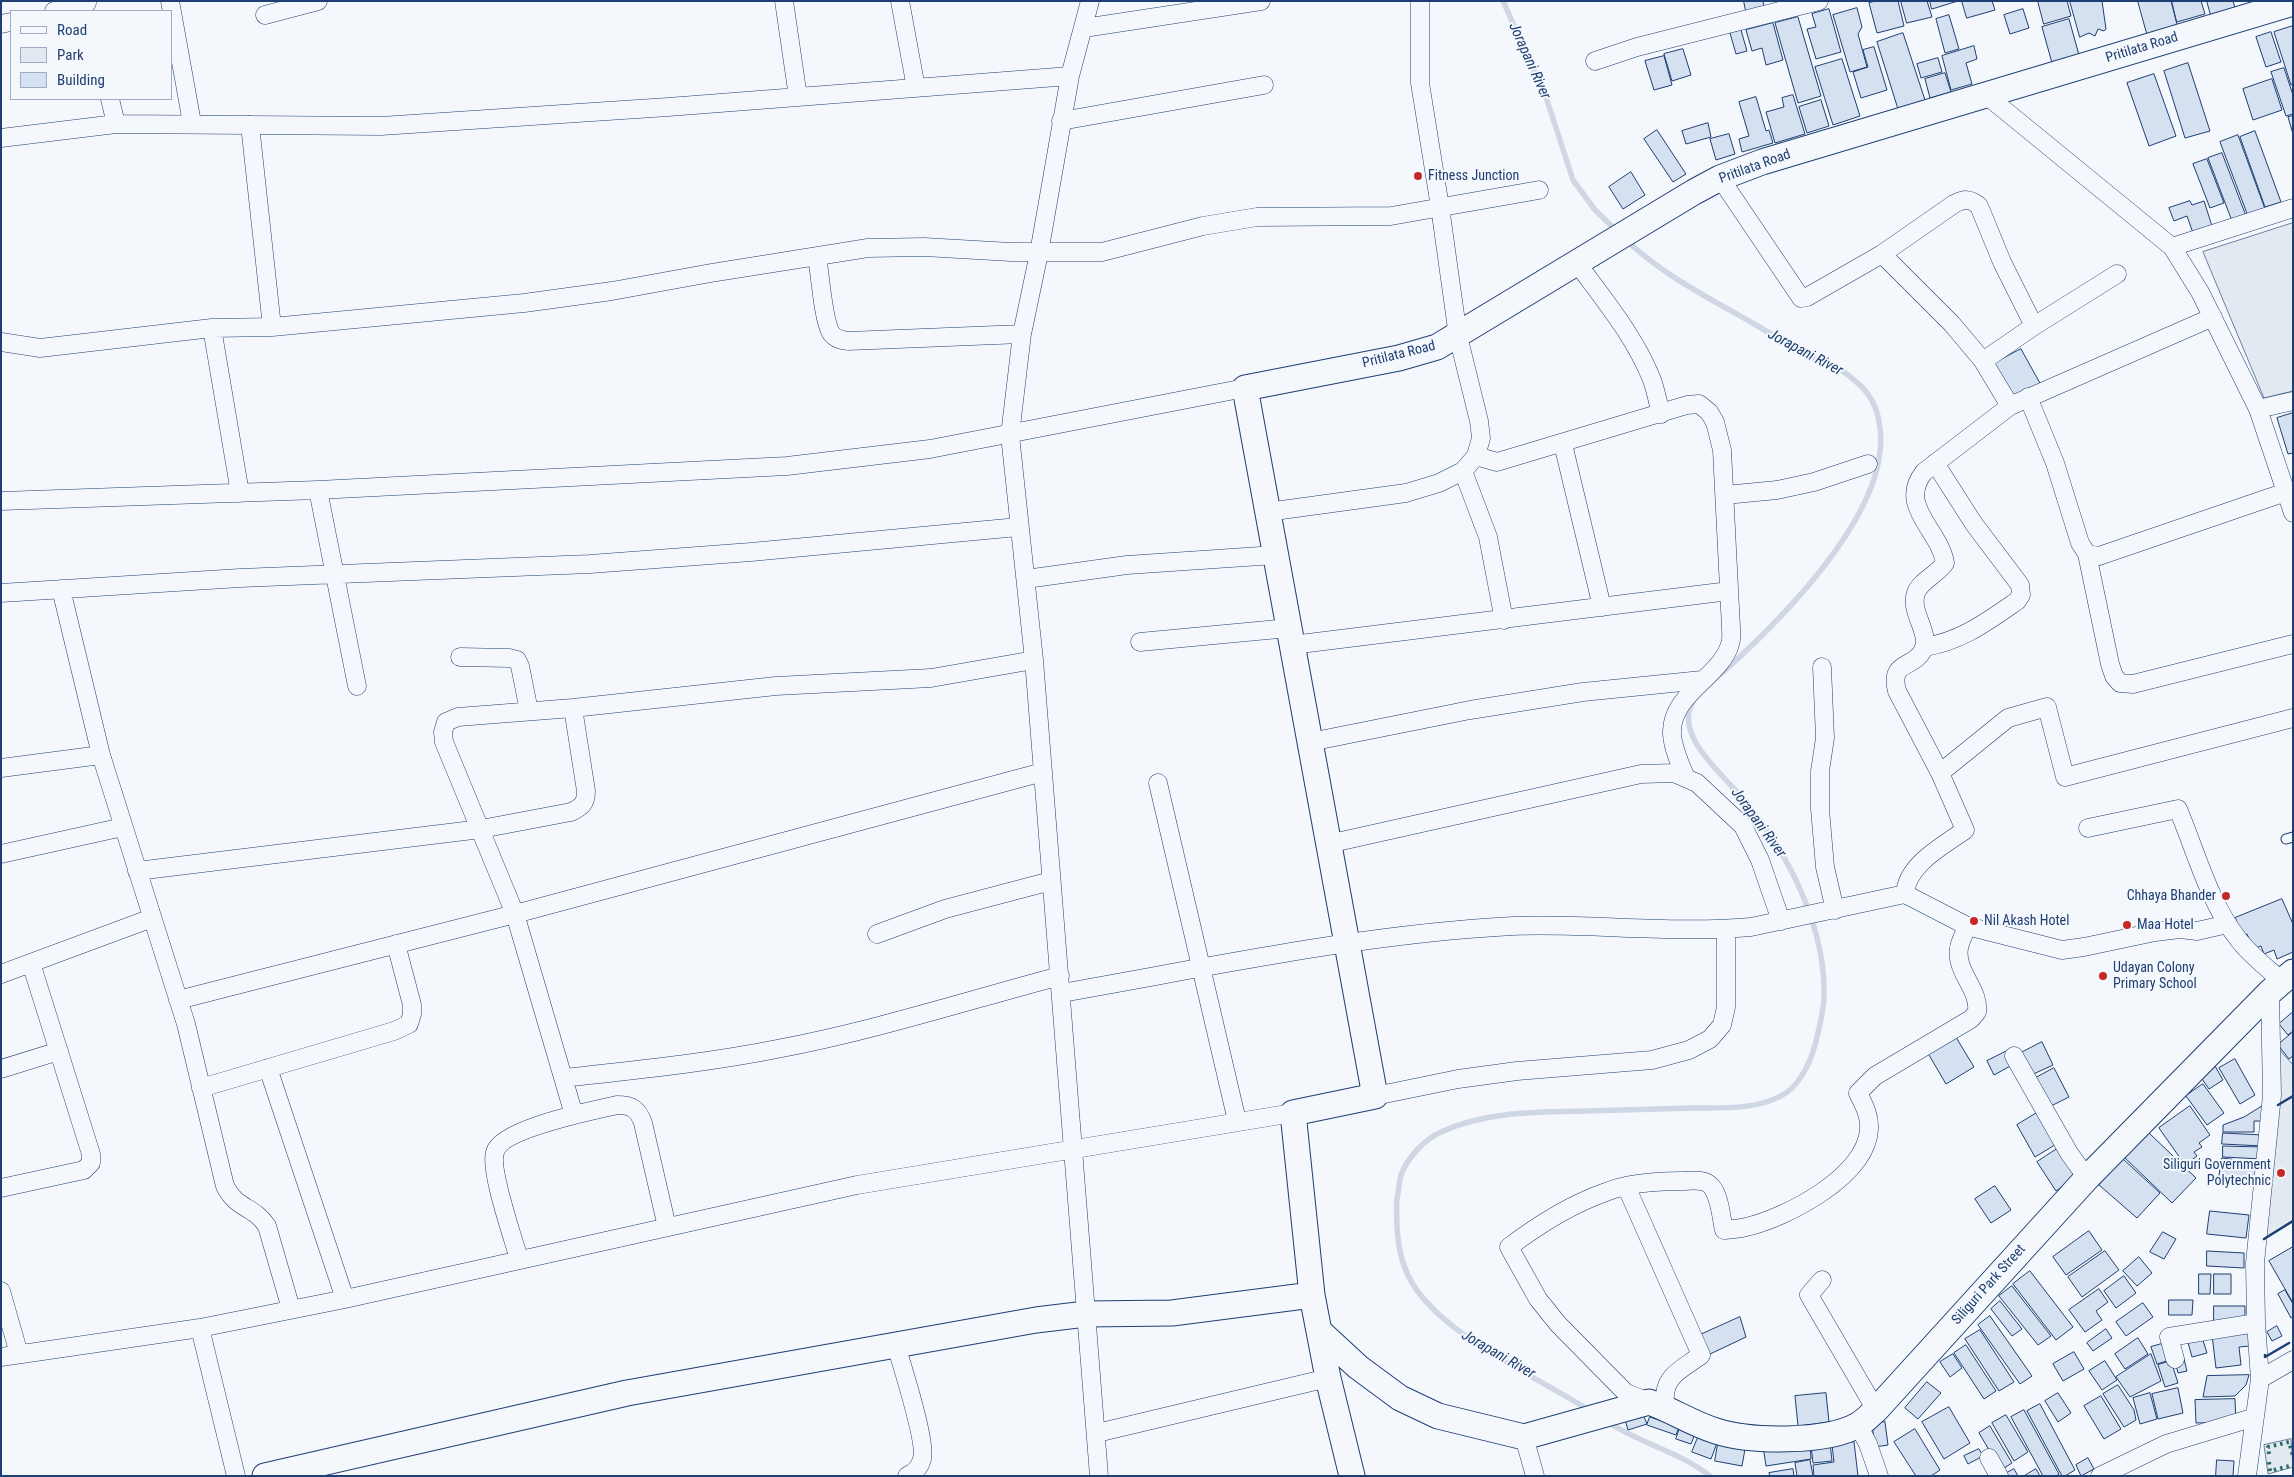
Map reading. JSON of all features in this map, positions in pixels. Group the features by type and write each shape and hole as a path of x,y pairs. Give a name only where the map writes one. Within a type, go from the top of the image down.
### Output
{"street":[{"path":"265,15 318,1"},
{"path":"784,1 798,97"},
{"path":"900,1 916,88"},
{"path":"1090,1 1070,76 1061,121 1040,253 1022,334 1010,435 1018,526 1026,580 1034,660 1099,1476"},
{"path":"1084,28 1261,1"},
{"path":"1267,512 1406,493 1439,483 1463,471 1476,456 1481,438 1479,421 1458,336 1420,83 1420,1"},
{"path":"1595,61 1637,47 1819,1"},
{"name":"Pritilata Road","path":"1245,388 1416,354 1437,347 1662,211 1720,178 1762,162 2293,3"},
{"path":"60,10 88,5"},
{"path":"172,12 192,123"},
{"path":"1,138 116,124 192,123 381,126 668,108 1070,76"},
{"path":"1061,121 1264,85"},
{"path":"1986,95 2172,247 2213,317 2258,409 2293,513"},
{"path":"110,100 116,124"},
{"path":"250,125 272,327"},
{"path":"1720,178 1801,298 1807,297 1882,254 1954,204 1962,200 1972,200 1979,206 2005,270 2034,326"},
{"path":"1,342 40,348 212,328 272,327 524,303 612,291 868,248 924,247 1040,253 1102,252 1203,226 1257,217 1365,218 1391,216 1539,190"},
{"path":"2172,247 2293,208"},
{"path":"1882,254 1952,324 1983,361 2010,406"},
{"path":"817,256 828,323 831,334 838,340 1022,334"},
{"path":"1581,261 1639,351 1653,382 1661,414"},
{"path":"1983,361 2034,326 2117,274"},
{"path":"1905,894 1908,877 1916,868 1965,830 1940,773 1897,691 1894,680 1896,672 1921,653 1924,647 1924,638 1914,601 1916,592 1940,571 1945,563 1943,553 1917,508 1914,495 1916,482 1924,472 2010,406 2213,317"},
{"path":"212,328 240,493"},
{"path":"1,501 318,490 787,466 930,449 1245,388 1375,1096"},
{"path":"2028,397 2046,437 2080,543 2087,554 2110,664 2114,676 2120,683 2133,684 2293,644"},
{"path":"2258,409 2293,401"},
{"path":"1476,456 1497,462 1563,444 1687,405 1699,404 1710,412 1715,422 1722,450 1730,645 1720,663 1683,702 1674,717 1672,734 1677,757 1686,778"},
{"path":"1563,444 1602,607"},
{"path":"1924,647 1956,639 1977,628 2018,601 2022,595 2020,585 1974,524 1936,463"},
{"path":"1725,495 1777,490 1814,482 1868,464"},
{"path":"1463,471 1488,537 1504,620"},
{"path":"318,490 357,686"},
{"path":"2087,554 2099,556 2286,492"},
{"path":"1,593 599,563 750,552 1018,526"},
{"path":"1026,580 1127,565 1275,555"},
{"path":"61,589 101,755 178,1000 225,1186 231,1197 238,1204 253,1210 267,1226 291,1309"},
{"path":"1140,642 1290,636 1504,620 1729,591"},
{"path":"460,657 509,658 517,660 520,666 529,711"},
{"path":"574,1115 515,914 444,742 443,732 446,722 458,717 573,708 776,686 931,678 1034,660"},
{"path":"1822,667 1825,738 1820,771 1820,809 1831,910"},
{"path":"1310,742 1470,710 1583,692 1702,680"},
{"path":"1940,773 2008,718 2047,707 2065,777 2293,718"},
{"path":"138,871 481,829 571,812 581,808 586,800 573,708"},
{"path":"1,768 101,755"},
{"path":"178,1000 515,914 1042,772"},
{"path":"1328,844 1640,774 1674,773 1697,783 1743,826 1760,860 1783,920"},
{"path":"1158,783 1237,1121"},
{"path":"2088,828 2178,809 2213,895 2228,924 2245,948 2282,982 2255,1263 2256,1323 2260,1380 2247,1476"},
{"path":"1,854 123,827"},
{"path":"878,934 945,909 1051,881"},
{"path":"564,1078 693,1064 778,1049 1060,984 1202,969 1346,942 1511,926 1693,931 1726,929 1783,920 1905,894 1967,926 2062,950 2155,932 2180,929 2197,931 2228,924"},
{"path":"1,974 152,918"},
{"path":"1867,1418 1818,1436 1750,1438 1714,1431 1626,1393 1586,1355 1538,1299 1510,1247 1530,1232 1577,1205 1606,1192 1626,1186 1674,1181 1706,1182 1711,1186 1716,1195 1724,1230 1746,1228 1801,1205 1826,1191 1856,1161 1866,1144 1869,1119 1858,1093 1875,1076 1971,1019 1977,1012 1977,1002 1959,959 1959,947 1967,926"},
{"path":"1,1358 200,1328 345,1299 857,1184 1293,1113 1458,1079 1517,1071 1652,1060 1689,1050 1710,1039 1722,1025 1726,1007 1726,929"},
{"path":"201,1088 394,1031 409,1024 412,1005 396,944"},
{"path":"1,1188 84,1170 91,1163 91,1154 31,963"},
{"name":"Siliguri Park Street","path":"1867,1418 2086,1178 2282,982"},
{"path":"1,1069 58,1051"},
{"path":"2014,1056 2069,1153 2086,1178"},
{"path":"268,1068 345,1299"},
{"path":"519,1259 495,1170 495,1151 500,1143 535,1126 617,1105 629,1105 639,1112 667,1226"},
{"path":"1293,1113 1312,1295 1328,1378 1352,1476"},
{"path":"1626,1186 1701,1355 1668,1380 1657,1405"},
{"path":"1822,1280 1809,1295 1867,1418 1879,1476"},
{"path":"1,1291 19,1354"},
{"path":"265,1476 627,1392 896,1345 1086,1314 1172,1313 1312,1295"},
{"path":"2175,1359 2169,1337 2256,1323"},
{"path":"200,1328 236,1476"},
{"path":"1319,1331 1358,1366 1400,1398 1438,1416 1534,1435 1623,1411 1657,1405"},
{"path":"896,1345 922,1442 922,1459 914,1473 907,1476"},
{"path":"2260,1380 2293,1360"},
{"path":"1097,1433 1328,1378"},
{"path":"2100,1476 2166,1444 2255,1417"},
{"path":"1534,1435 1535,1476"},
{"path":"1989,1458 1999,1476"}],"green space":[{"path":"2293,223 2293,391 2264,398 2203,252"},
{"path":"2278,1048 2293,1065 2293,1220 2263,1239"},
{"path":"2291,1439 2293,1467 2268,1474 2264,1445"}],"building":[{"path":"1744,1 1763,1 1764,6 1746,11"},
{"path":"1876,1 1898,1 1904,26 1877,33 1869,3"},
{"path":"1901,1 1927,1 1932,17 1907,23"},
{"path":"1930,1 1958,1 1932,9"},
{"path":"1962,1 1992,1 1995,10 1967,18"},
{"path":"2038,1 2067,1 2071,16 2044,24"},
{"path":"2070,1 2102,1 2106,29 2104,31 2098,29 2095,36 2089,33 2080,37"},
{"path":"2138,1 2171,1 2178,28 2148,37"},
{"path":"2172,1 2201,1 2205,14 2177,22"},
{"path":"2207,1 2233,1 2235,8 2211,15"},
{"path":"1857,8 1862,27 1858,34 1867,67 1850,72 1833,15"},
{"path":"1829,9 1841,52 1816,59 1807,29 1816,27 1812,14"},
{"path":"2023,9 2029,28 2010,34 2004,15"},
{"path":"1949,15 1959,49 1945,53 1936,19"},
{"path":"1798,17 1821,96 1798,103 1775,23"},
{"path":"2069,19 2079,55 2052,63 2042,27"},
{"path":"1773,23 1783,60 1766,65 1762,48 1752,51 1746,30"},
{"path":"2293,26 2293,84 2291,85 2274,32"},
{"path":"1741,30 1747,51 1736,54 1730,33"},
{"path":"2271,32 2281,62 2266,67 2256,37"},
{"path":"1903,33 1925,100 1898,109 1877,42"},
{"path":"1974,46 1977,59 1966,63 1972,84 1951,90 1942,56"},
{"path":"1874,47 1887,90 1861,98 1853,72 1868,67 1863,50"},
{"path":"1683,49 1691,75 1672,81 1664,54"},
{"path":"1664,56 1672,85 1654,90 1645,61"},
{"path":"1938,58 1942,72 1921,78 1917,64"},
{"path":"1842,59 1860,116 1833,125 1815,67"},
{"path":"2188,63 2210,131 2185,138 2164,71"},
{"path":"2284,68 2293,95 2293,114 2286,116 2271,72"},
{"path":"1945,73 1951,92 1930,98 1925,79"},
{"path":"2154,74 2176,136 2149,146 2127,83"},
{"path":"2272,79 2282,110 2253,120 2243,89"},
{"path":"1793,95 1805,134 1775,143 1766,112 1784,107 1782,98"},
{"path":"1756,97 1766,131 1769,130 1773,143 1742,152 1739,139 1749,136 1739,102"},
{"path":"1821,100 1829,126 1807,133 1799,107"},
{"path":"2293,116 2293,134 2288,117"},
{"path":"1708,123 1711,137 1686,144 1682,131"},
{"path":"1657,130 1686,174 1673,182 1644,139"},
{"path":"2255,131 2281,202 2265,207 2240,137"},
{"path":"1729,134 1735,154 1716,160 1710,139"},
{"path":"2238,135 2265,209 2248,216 2220,142"},
{"path":"2222,153 2246,216 2232,221 2208,158"},
{"path":"2207,159 2224,203 2210,208 2193,164"},
{"path":"1631,172 1645,195 1623,209 1609,187"},
{"path":"2190,201 2192,205 2204,201 2212,226 2193,233 2187,216 2174,221 2169,208"},
{"path":"2021,349 2041,385 2012,398 1993,364"},
{"path":"2293,413 2293,453 2288,454 2277,418"},
{"path":"2282,899 2293,924 2293,952 2277,959 2274,950 2264,954 2261,946 2253,949 2247,934 2243,936 2235,918"},
{"path":"2293,1012 2293,1031 2288,1035 2279,1024"},
{"path":"2293,1032 2293,1056 2289,1059 2278,1045"},
{"path":"1954,1034 1974,1067 1946,1084 1926,1050"},
{"path":"2042,1042 2053,1065 2029,1076 2019,1054"},
{"path":"2007,1051 2014,1064 1994,1075 1987,1061"},
{"path":"2235,1059 2255,1095 2240,1104 2219,1068"},
{"path":"2215,1066 2223,1080 2209,1089 2200,1076"},
{"path":"2054,1068 2069,1097 2049,1107 2034,1079"},
{"path":"2203,1084 2224,1113 2207,1125 2186,1096"},
{"path":"2264,1105 2263,1121 2254,1121 2254,1132 2223,1132 2223,1125 2244,1117"},
{"path":"2190,1106 2210,1135 2199,1143 2202,1147 2194,1152 2197,1156 2185,1165 2159,1128"},
{"path":"2040,1111 2058,1143 2035,1157 2017,1125"},
{"path":"2148,1132 2196,1178 2172,1203 2124,1157"},
{"path":"2223,1133 2263,1135 2263,1146 2222,1144"},
{"path":"2223,1146 2263,1147 2262,1159 2223,1157"},
{"path":"2060,1147 2077,1174 2056,1191 2037,1162"},
{"path":"2222,1158 2261,1163 2259,1182 2219,1178"},
{"path":"2123,1159 2160,1193 2137,1218 2099,1185"},
{"path":"1995,1186 2011,1210 1991,1223 1975,1199"},
{"path":"2210,1211 2249,1215 2246,1238 2207,1234"},
{"path":"2089,1231 2102,1250 2066,1275 2053,1257"},
{"path":"2163,1232 2176,1239 2164,1259 2150,1252"},
{"path":"2293,1247 2293,1303 2269,1261"},
{"path":"2105,1251 2119,1270 2082,1297 2068,1277"},
{"path":"2207,1251 2244,1253 2244,1268 2207,1266"},
{"path":"2139,1257 2152,1273 2137,1286 2123,1271"},
{"path":"2030,1271 2073,1327 2056,1340 2013,1284"},
{"path":"2199,1274 2211,1274 2210,1294 2199,1294"},
{"path":"2214,1274 2231,1274 2231,1294 2214,1294"},
{"path":"2124,1276 2136,1293 2116,1308 2104,1291"},
{"path":"2012,1286 2051,1336 2038,1345 1999,1296"},
{"path":"2099,1289 2108,1302 2096,1311 2102,1320 2085,1332 2069,1310"},
{"path":"2285,1290 2293,1304 2293,1317 2291,1318 2278,1294"},
{"path":"2169,1300 2193,1300 2192,1315 2169,1315"},
{"path":"2000,1301 2022,1329 2012,1336 1991,1309"},
{"path":"2143,1303 2153,1317 2126,1336 2116,1322"},
{"path":"2214,1306 2245,1306 2245,1321 2214,1321"},
{"path":"1990,1316 2032,1376 2020,1384 1978,1325"},
{"path":"1740,1317 1746,1337 1708,1355 1700,1335"},
{"path":"2277,1326 2282,1336 2272,1341 2267,1332"},
{"path":"2106,1329 2112,1338 2093,1351 2087,1343"},
{"path":"1980,1330 2014,1382 1999,1391 1965,1339"},
{"path":"2249,1331 2250,1346 2239,1347 2241,1365 2216,1368 2212,1335"},
{"path":"2201,1334 2207,1353 2192,1357 2187,1339"},
{"path":"2138,1338 2148,1354 2125,1369 2115,1354"},
{"path":"2165,1343 2170,1360 2157,1364 2151,1347"},
{"path":"1966,1345 1996,1391 1984,1399 1954,1353"},
{"path":"2074,1352 2084,1369 2063,1381 2053,1364"},
{"path":"1953,1354 1962,1368 1950,1377 1940,1362"},
{"path":"2151,1354 2161,1381 2130,1397 2116,1377"},
{"path":"2184,1359 2187,1371 2178,1373 2175,1361"},
{"path":"2105,1361 2117,1380 2102,1390 2089,1371"},
{"path":"2171,1361 2178,1383 2165,1387 2158,1365"},
{"path":"2249,1375 2246,1385 2235,1396 2203,1397 2207,1376"},
{"path":"1927,1382 1941,1393 1918,1419 1905,1408"},
{"path":"2118,1385 2134,1410 2136,1420 2124,1427 2103,1394"},
{"path":"2178,1388 2183,1413 2158,1419 2152,1394"},
{"path":"1826,1393 1829,1422 1798,1426 1795,1396"},
{"path":"2058,1393 2071,1413 2058,1422 2045,1401"},
{"path":"2150,1393 2157,1419 2140,1424 2133,1398"},
{"path":"2101,1396 2121,1429 2104,1439 2084,1406"},
{"path":"2235,1399 2236,1422 2196,1423 2195,1400"},
{"path":"2040,1404 2075,1470 2065,1476 2062,1476 2027,1411"},
{"path":"1949,1407 1970,1443 1944,1459 1922,1422"},
{"path":"2024,1410 2059,1474 2056,1476 2043,1476 2011,1417"},
{"path":"1643,1414 1647,1424 1628,1430 1625,1420"},
{"path":"2006,1415 2028,1452 2014,1461 1992,1423"},
{"path":"1650,1417 1679,1427 1676,1435 1647,1425"},
{"path":"1885,1422 1888,1445 1875,1447 1872,1424"},
{"path":"1990,1426 2012,1463 2001,1470 1979,1433"},
{"path":"1680,1428 1695,1434 1691,1444 1676,1439"},
{"path":"1915,1429 1940,1470 1931,1476 1916,1476 1894,1442"},
{"path":"1699,1435 1717,1443 1711,1459 1692,1452"},
{"path":"1854,1442 1858,1476 1814,1476 1813,1465 1834,1462 1832,1445"},
{"path":"1830,1443 1832,1461 1813,1463 1811,1445"},
{"path":"1718,1444 1745,1449 1742,1466 1715,1461"},
{"path":"1810,1445 1811,1459 1766,1466 1763,1446"},
{"path":"1979,1449 1983,1456 1968,1464 1964,1456"},
{"path":"2088,1458 2094,1469 2081,1476 2076,1465"},
{"path":"1810,1460 1813,1476 1797,1476 1795,1463"},
{"path":"2217,1460 2234,1461 2233,1476 2216,1476"},
{"path":"1793,1469 1794,1476 1770,1476 1769,1473"},
{"path":"2014,1469 2018,1476 2003,1475"},
{"path":"2036,1469 2040,1476 2024,1476"}],"waterway":[{"name":"Jorapani River","path":"1503,1 1545,94 1573,180 1595,210 1618,232"},
{"name":"Jorapani River","path":"1626,240 1656,265 1688,286 1762,328 1804,355 1829,363 1845,373 1869,395 1879,421 1879,461 1868,495 1850,529 1800,595 1721,674"},
{"name":"Jorapani River","path":"1590,1411 1485,1349 1435,1311 1417,1290 1403,1263 1397,1233 1397,1198 1401,1175 1412,1156 1435,1135 1458,1125 1494,1116 1512,1114 1741,1107 1776,1099 1792,1088 1802,1075 1810,1060 1815,1044 1824,1001 1824,981 1820,950 1812,920 1794,876 1772,838 1746,802 1716,769 1696,743 1690,730 1688,717 1692,704"},
{"name":"Jorapani River","path":"1606,1421 1619,1429 1672,1453 1710,1476"}],"hedge":[{"path":"2269,1454 2268,1447 2289,1442 2293,1456"},
{"path":"2269,1462 2270,1471 2293,1465"}],"wall":[{"path":"2278,1105 2293,1096"},
{"path":"2264,1239 2293,1221"},
{"path":"2265,1355 2265,1357 2289,1343"}],"place":[{"name":"Fitness Junction","path":"1418,176"},
{"name":"Chhaya Bhander","path":"2226,896"},
{"name":"Nil Akash Hotel","path":"1974,921"},
{"name":"Maa Hotel","path":"2127,925"},
{"name":"Udayan Colony Primary School","path":"2103,976"},
{"name":"Siliguri Government Polytechnic","path":"2281,1173"}]}
